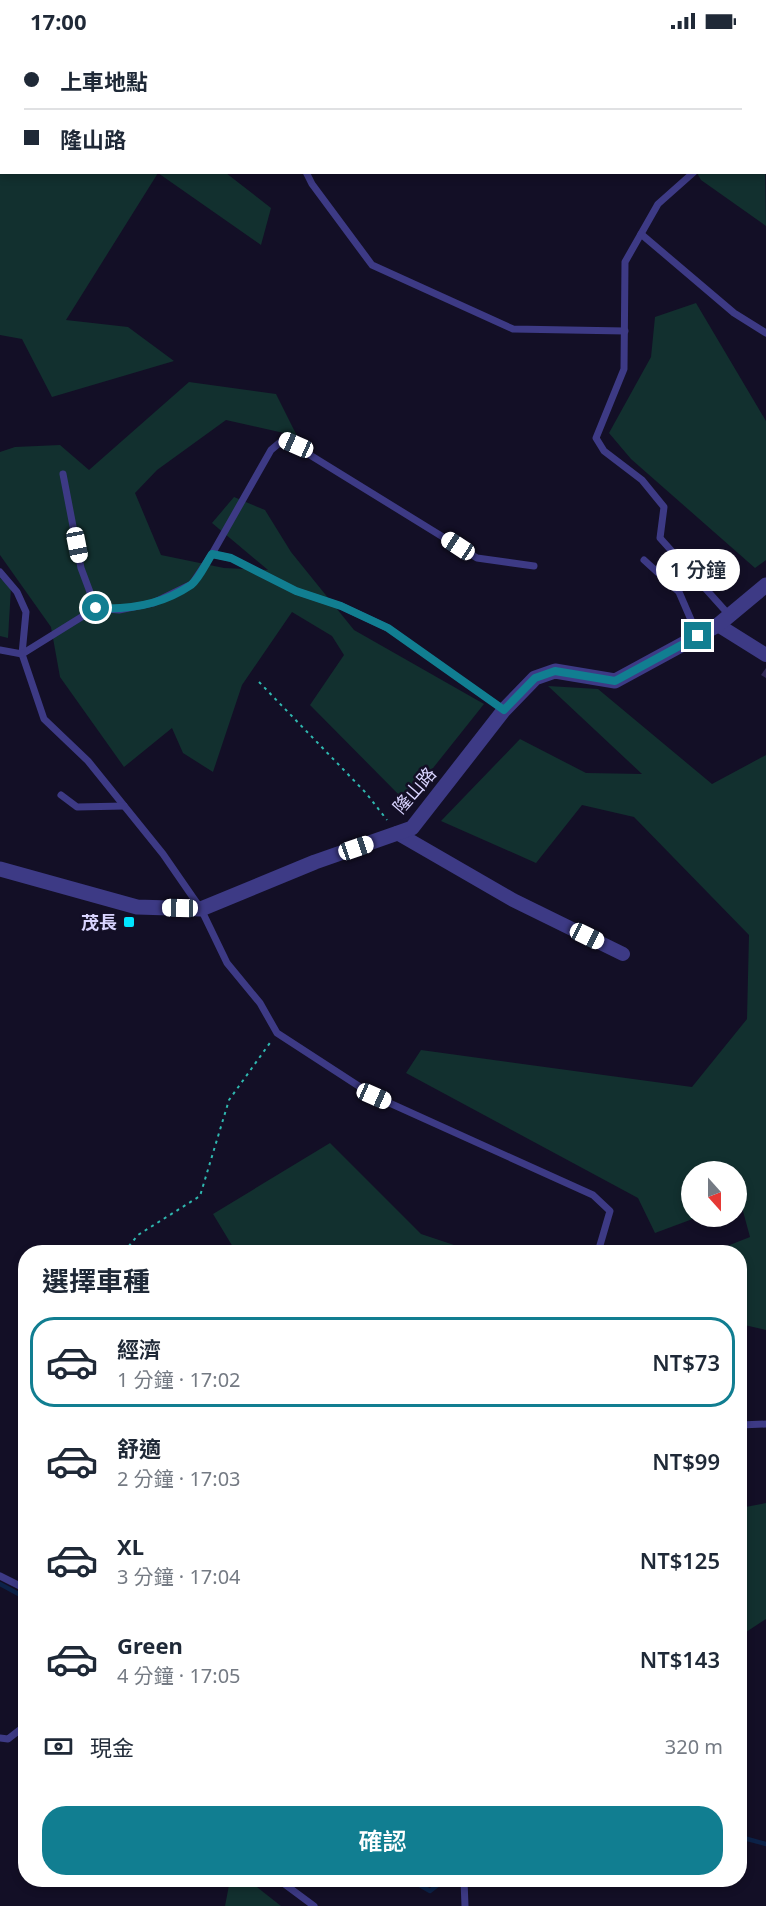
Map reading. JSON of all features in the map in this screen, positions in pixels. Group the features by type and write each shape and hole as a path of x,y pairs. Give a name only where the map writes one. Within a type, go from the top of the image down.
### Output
{"street":[{"name":"隆山路","path":"0,869 137,907 201,909 315,862 412,828 504,710 535,678 555,671 615,681 724,620 766,585"},
{"path":"724,620 766,655"},
{"path":"397,833 513,900 624,954"}],"lane":[{"path":"307,174 318,193 372,266 513,329 625,331"},
{"path":"692,174 658,204 625,262 624,369 596,438 604,451 642,480 664,507 660,538 724,620"},
{"path":"641,234 734,313 766,333"},
{"path":"0,650 22,654 96,608 119,609 153,603 192,584 212,554 271,450 284,439 477,558 534,566"},
{"path":"63,474 81,568 96,608"},
{"path":"212,554 231,558 296,591 341,606 388,628 504,710"},
{"path":"644,560 679,592 698,636"},
{"path":"0,572 17,592 26,612 22,654 45,718 88,761 163,854 201,909 226,963 260,1002 277,1033 374,1096 593,1195 610,1211 600,1245"},
{"path":"61,795 77,807 124,806"},
{"path":"747,1425 766,1424"},
{"path":"0,1576 18,1585"},
{"path":"0,1738 8,1739 18,1731"},
{"path":"288,1887 314,1906"},
{"path":"464,1887 465,1906"}],"path":[{"path":"259,682 366,793 397,833"},
{"path":"130,1245 138,1235 200,1196 229,1100 277,1033"}],"green space":[{"path":"0,174 157,174 66,320 128,327 174,361 52,397 22,339 0,335"},
{"path":"159,174 227,174 271,208 261,245"},
{"path":"698,174 765,174 766,226 701,180"},
{"path":"696,303 766,421 766,560 755,568 631,459 609,433 651,357 655,317"},
{"path":"189,382 276,394 297,436 226,420 157,470 135,493 161,555 224,568 268,570 212,523 234,497 265,510 291,552 354,630 484,704 406,802 310,705 344,655 332,636 292,612 242,685 213,772 183,753 172,728 124,767 60,677 51,627 0,555 0,452 15,447 60,445 89,470"},
{"path":"0,578 11,588 8,638 0,636"},
{"path":"548,686 598,689 712,784 766,755 766,1330 747,1326 747,1245 730,1245 750,1237 747,1226 747,1161 681,1161 681,1223 655,1233 638,1198 406,1073 421,1050 692,1087 747,1019 749,935 634,817 582,805 536,863 441,821 520,739 586,773 642,774"},
{"path":"330,1143 421,1234 454,1245 232,1245 213,1214"},
{"path":"766,1503 766,1619 747,1631 747,1507"},
{"path":"229,1887 257,1887 281,1906 225,1906"}],"waterway":[{"path":"0,1584 18,1594"},
{"path":"747,1839 766,1844"},
{"path":"423,1887 430,1891 435,1887"}],"place":[{"name":"茂長","path":"129,922"}],"route":[{"path":"96,608 119,609 153,603 192,584 212,554 231,558 296,591 341,606 388,628 504,710 535,678 555,671 615,681 698,636"}]}
